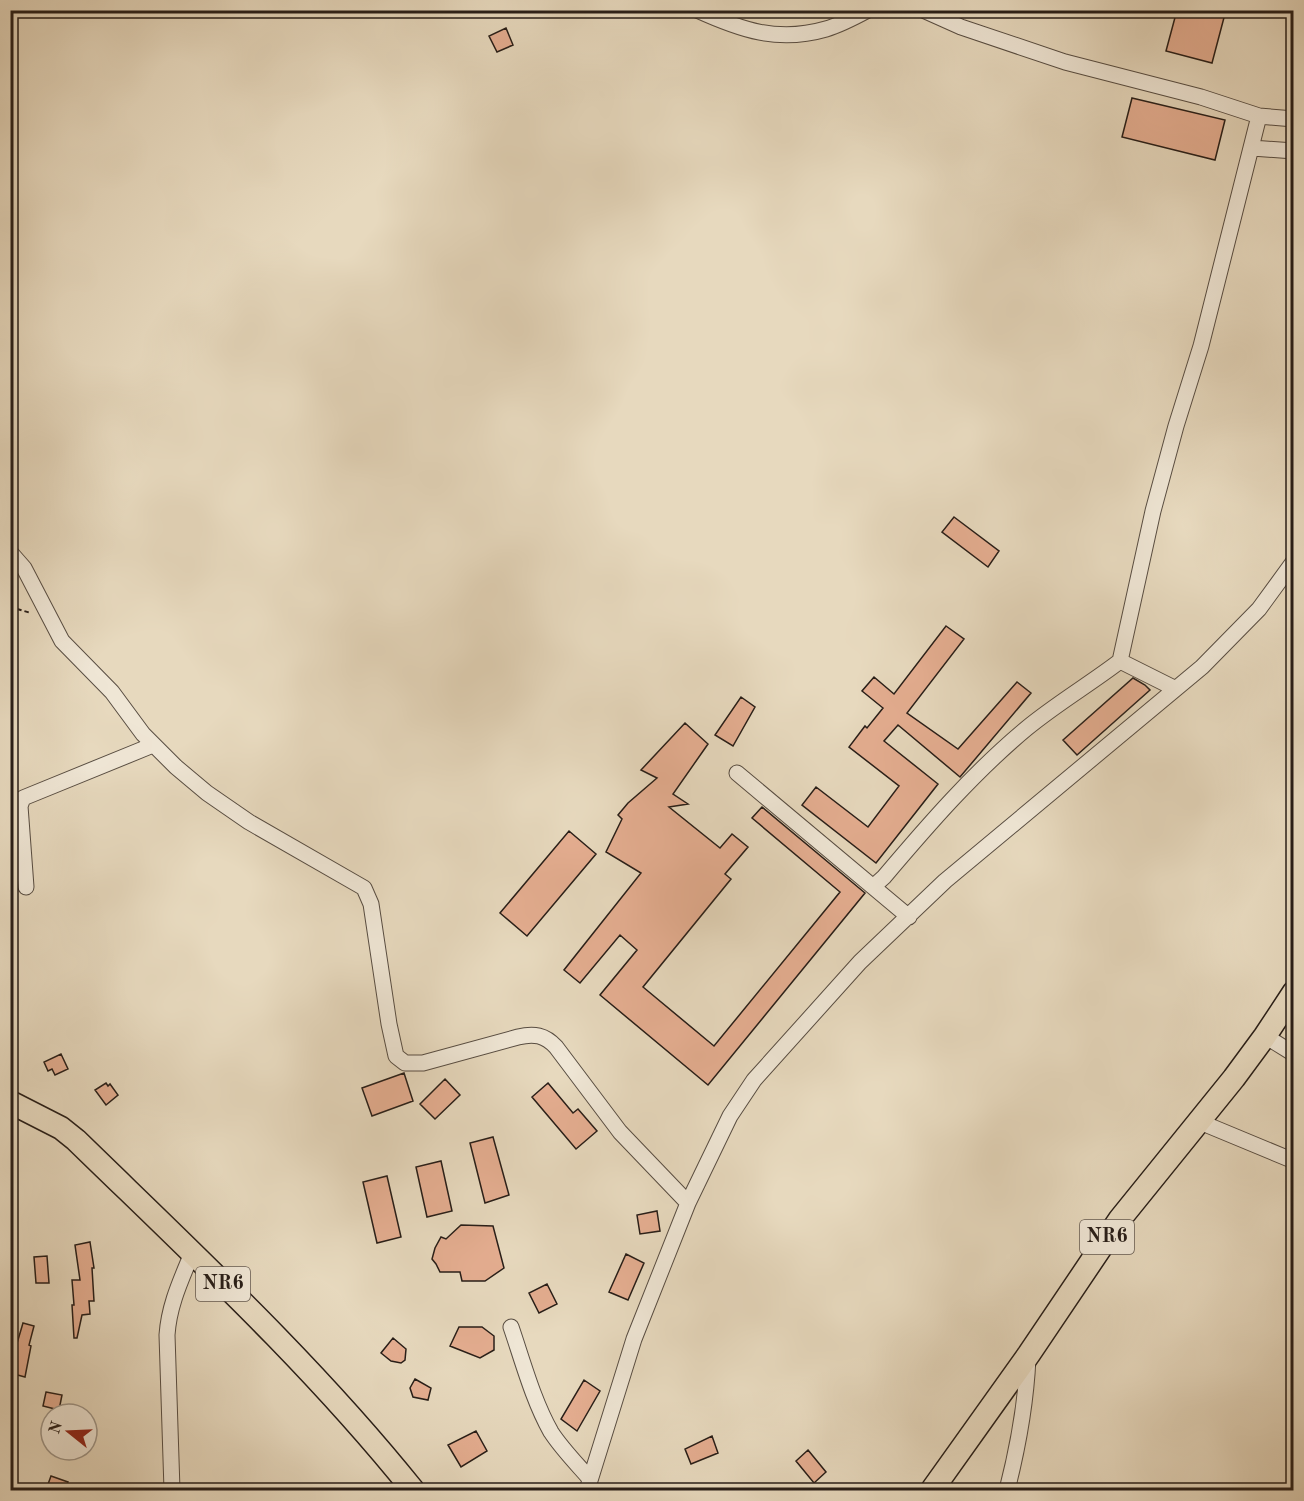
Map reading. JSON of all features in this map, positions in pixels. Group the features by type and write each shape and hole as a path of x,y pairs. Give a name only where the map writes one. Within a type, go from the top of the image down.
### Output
{"main road":[{"name":"NR6","path":"932,1491 1029,1354 1120,1219 1200,1122 1265,1036 1293,992"},
{"name":"NR6","path":"10,1102 61,1128 76,1140 315,1376 361,1427 413,1491"}],"street":[{"path":"697,10 737,27 782,36 828,28 868,10"},
{"path":"924,10 961,27 1065,62 1201,97 1259,116 1293,119"},
{"path":"874,886 939,814 1000,752 1049,711 1120,662 1153,511 1201,346 1259,116"},
{"path":"1252,148 1293,151"},
{"path":"10,552 24,568 62,641 112,692 143,734 176,767 207,794 249,822 364,888 371,904 389,1024 396,1056 400,1060 412,1064 423,1063 525,1035 541,1036 556,1047 620,1132 688,1203"},
{"path":"589,1485 634,1339 688,1203 730,1116 754,1080 860,962 945,881 1202,667 1259,609 1293,561"},
{"path":"1120,662 1174,688"},
{"path":"26,887 20,806 23,798 153,745"},
{"path":"737,773 909,917"},
{"path":"1265,1036 1293,1054"},
{"path":"1200,1122 1293,1161"},
{"path":"172,1491 168,1319 171,1304 192,1253"},
{"path":"511,1328 540,1411 589,1485"},
{"path":"1007,1491 1027,1388 1029,1354"}],"building":[{"path":"1177,10 1226,10 1212,63 1166,51"},
{"path":"506,28 513,45 497,52 489,36"},
{"path":"1132,98 1225,120 1215,160 1122,137"},
{"path":"954,517 999,551 988,567 942,532"},
{"path":"946,626 964,639 907,713 958,749 1017,682 1031,693 960,777 898,725 884,741 938,784 876,863 802,805 816,787 868,827 899,786 849,747 883,708 862,691 874,677 894,694"},
{"path":"1133,678 1150,690 1077,755 1063,740"},
{"path":"741,697 755,707 733,746 715,735"},
{"path":"685,723 708,744 673,794 688,804 669,807 720,848 732,834 748,847 725,874 731,879 643,987 714,1046 840,892 752,818 762,807 865,893 708,1085 600,995 637,950 620,935 580,983 564,970 641,873 606,852 622,819 618,815 628,803 657,778 641,770"},
{"path":"569,831 596,854 527,936 500,913"},
{"path":"61,1054 68,1069 55,1075 52,1069 48,1071 44,1062"},
{"path":"404,1073 413,1101 372,1116 362,1088"},
{"path":"445,1079 460,1095 435,1119 420,1104"},
{"path":"106,1083 108,1086 110,1084 118,1095 106,1105 95,1090"},
{"path":"548,1083 573,1113 578,1109 597,1131 576,1149 532,1097"},
{"path":"493,1137 509,1195 485,1203 470,1143"},
{"path":"441,1161 452,1211 427,1217 416,1167"},
{"path":"387,1176 401,1237 377,1243 363,1182"},
{"path":"657,1211 660,1231 640,1234 637,1215"},
{"path":"461,1225 493,1226 504,1268 485,1281 462,1281 460,1272 440,1272 432,1259 441,1237 446,1239"},
{"path":"90,1242 94,1268 92,1268 94,1301 89,1301 90,1314 82,1315 77,1338 74,1338 72,1280 80,1280 75,1245"},
{"path":"626,1254 644,1263 628,1300 609,1292"},
{"path":"47,1256 49,1283 36,1283 34,1257"},
{"path":"547,1284 557,1304 539,1313 529,1293"},
{"path":"23,1323 34,1326 25,1377 10,1373"},
{"path":"459,1327 482,1327 494,1336 494,1350 480,1358 450,1346"},
{"path":"393,1338 406,1349 405,1360 401,1363 391,1361 381,1353"},
{"path":"415,1379 431,1388 428,1400 413,1397 410,1388"},
{"path":"584,1380 600,1391 577,1431 561,1419"},
{"path":"46,1392 62,1395 61,1402 44,1402"},
{"path":"476,1431 487,1451 461,1467 448,1445"},
{"path":"712,1436 718,1453 691,1464 685,1449"},
{"path":"808,1450 826,1472 814,1483 796,1461"},
{"path":"51,1476 68,1482 64,1491 47,1487"}]}
